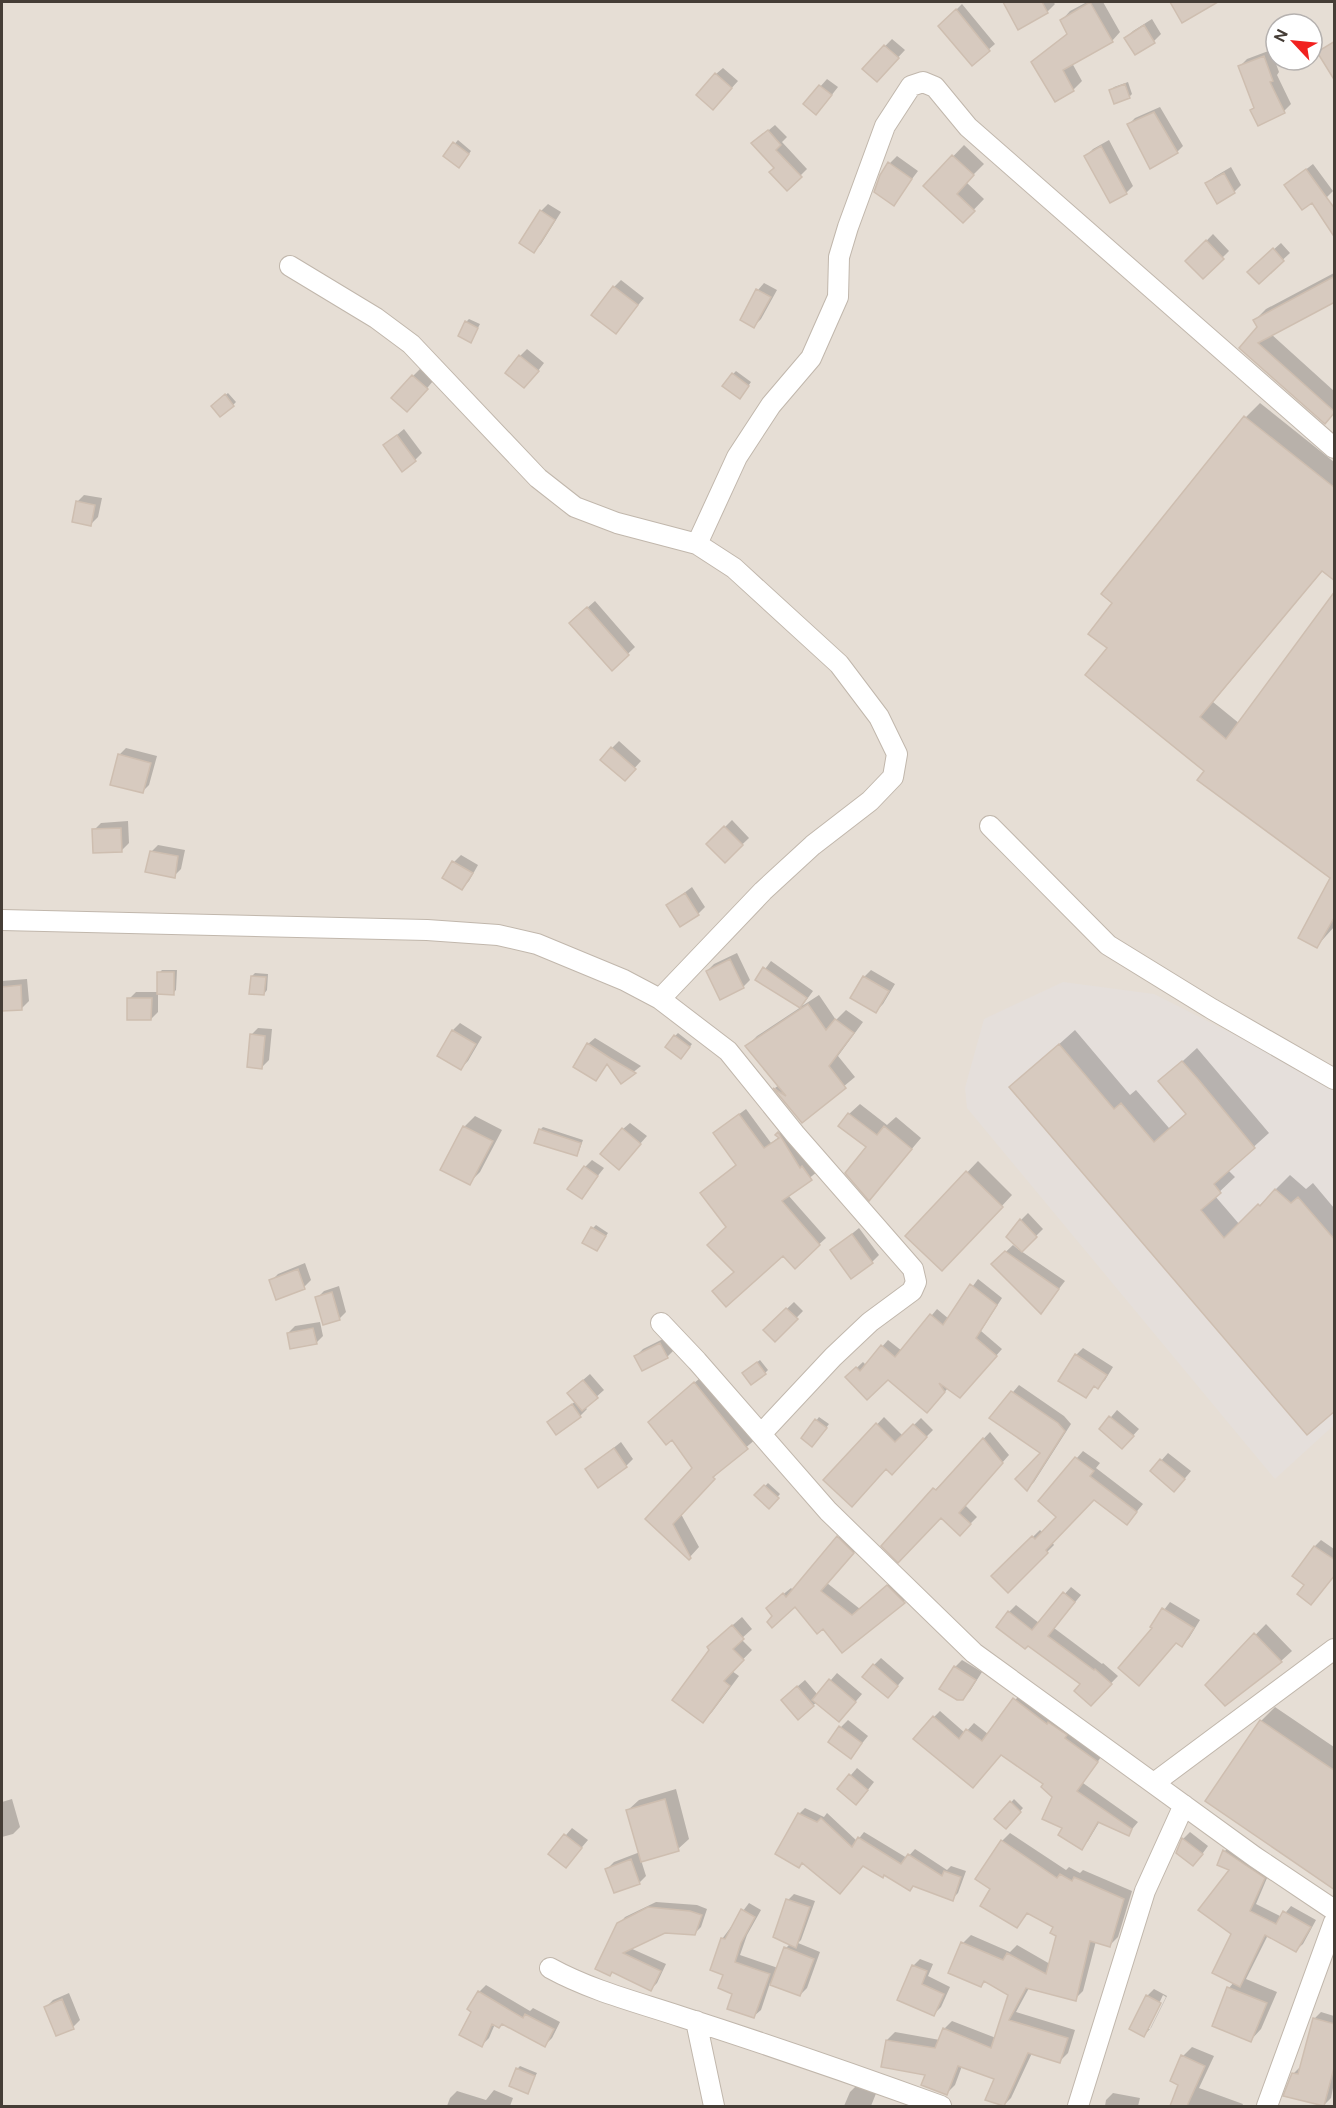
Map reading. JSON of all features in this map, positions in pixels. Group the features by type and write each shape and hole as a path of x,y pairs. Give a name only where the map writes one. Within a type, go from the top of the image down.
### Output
{"street":[{"path":"697,544 737,457 771,405 811,358 838,297 840,257 848,227 885,126 911,86 923,82 935,87 968,127 1335,448"},
{"path":"290,266 376,318 411,344 538,478 575,507 617,524 697,544 734,568 839,664 879,717 897,754 893,777 870,801 813,844 763,891 660,999"},
{"path":"990,826 1108,945 1212,1009 1335,1079"},
{"path":"2,920 426,930 498,934 537,944 624,980 660,999 728,1051 795,1134 913,1269 916,1282 912,1291 870,1322 833,1357 761,1434"},
{"path":"661,1323 828,1511 974,1653 1255,1857 1335,1910"},
{"path":"1155,1783 1335,1649"},
{"path":"1078,2106 1145,1891 1184,1805"},
{"path":"1266,2106 1335,1922"},
{"path":"550,1968 577,1983 846,2071 942,2106"},
{"path":"696,2021 714,2106"}],"shaded area":[{"path":"2,2 1334,2 1334,2106 2,2106"},
{"path":"1063,982 1154,994 1334,1085 1334,1425 1275,1479 967,1108 965,1088 984,1019"}],"building":[{"path":"1003,2 1042,2 1048,13 1018,30"},
{"path":"1090,2 1113,42 1063,70 1074,91 1055,102 1031,62 1067,34 1060,20"},
{"path":"1170,2 1218,2 1182,23"},
{"path":"956,9 990,51 972,66 938,26"},
{"path":"1144,25 1155,43 1135,55 1124,38"},
{"path":"1335,41 1335,81 1324,63 1324,48"},
{"path":"884,45 899,58 877,82 862,69"},
{"path":"1264,56 1264,72 1270,72 1273,81 1270,82 1285,113 1258,126 1250,110 1254,108 1238,66"},
{"path":"715,73 732,88 713,110 696,95"},
{"path":"1125,84 1130,98 1114,104 1109,90"},
{"path":"819,85 832,95 816,115 803,104"},
{"path":"1154,112 1178,153 1150,169 1127,124"},
{"path":"768,130 781,145 776,150 802,177 787,191 769,172 774,168 751,143"},
{"path":"453,142 469,154 459,168 443,156"},
{"path":"1101,146 1127,194 1110,203 1084,156"},
{"path":"952,155 974,175 957,194 975,211 963,223 923,186"},
{"path":"888,162 912,179 894,206 874,192"},
{"path":"1306,169 1335,209 1335,238 1312,203 1302,210 1284,185"},
{"path":"1224,173 1235,193 1217,204 1205,183"},
{"path":"540,210 555,220 534,253 519,243"},
{"path":"1206,240 1224,259 1203,279 1185,261"},
{"path":"1273,248 1284,261 1259,284 1247,272"},
{"path":"1335,276 1335,302 1258,343 1335,412 1325,424 1239,348 1257,327 1253,320"},
{"path":"613,286 638,305 616,334 591,315"},
{"path":"756,289 771,297 754,328 740,320"},
{"path":"465,321 478,328 471,343 458,336"},
{"path":"519,355 539,371 524,388 505,373"},
{"path":"732,373 749,386 740,399 722,386"},
{"path":"412,375 428,389 407,412 391,398"},
{"path":"225,394 234,406 220,417 211,406"},
{"path":"1244,416 1335,488 1335,581 1322,571 1200,717 1226,739 1335,591 1335,916 1317,948 1298,938 1330,878 1197,780 1204,771 1085,675 1107,648 1088,634 1112,603 1101,594"},
{"path":"397,435 416,461 402,472 383,445"},
{"path":"76,501 95,505 91,526 72,522"},
{"path":"587,607 629,655 612,671 569,623"},
{"path":"611,747 636,769 625,781 600,760"},
{"path":"118,754 151,763 143,793 110,785"},
{"path":"724,826 743,845 725,863 706,844"},
{"path":"121,828 122,852 93,853 92,829"},
{"path":"150,851 178,856 175,878 145,872"},
{"path":"452,861 473,873 462,890 442,878"},
{"path":"685,893 699,915 680,927 666,905"},
{"path":"730,959 744,988 720,1000 706,971"},
{"path":"763,967 807,998 800,1008 755,980"},
{"path":"157,972 174,972 174,995 157,994"},
{"path":"251,976 266,977 264,995 249,994"},
{"path":"863,976 889,991 876,1013 850,998"},
{"path":"21,985 22,1010 2,1011 2,987"},
{"path":"127,998 152,998 151,1020 127,1020"},
{"path":"808,1004 826,1030 835,1019 854,1033 829,1066 846,1088 802,1123 773,1088 786,1096 745,1046"},
{"path":"452,1030 476,1044 461,1070 437,1056"},
{"path":"250,1034 265,1036 262,1069 247,1067"},
{"path":"674,1035 690,1047 681,1059 665,1047"},
{"path":"587,1043 636,1073 621,1084 607,1064 596,1081 573,1067"},
{"path":"1059,1044 1114,1109 1121,1103 1154,1142 1186,1114 1158,1081 1182,1061 1198,1079 1255,1148 1214,1184 1221,1193 1201,1210 1224,1238 1258,1204 1260,1206 1275,1189 1291,1203 1298,1197 1335,1240 1335,1411 1307,1435 1009,1087"},
{"path":"848,1113 877,1135 884,1126 912,1149 869,1201 845,1173 866,1147 838,1126"},
{"path":"739,1114 764,1148 779,1138 775,1135 778,1132 800,1168 802,1166 812,1180 782,1201 820,1245 795,1269 783,1256 726,1307 712,1291 734,1272 707,1245 726,1227 700,1193 736,1165 713,1133"},
{"path":"463,1126 493,1141 470,1185 440,1170"},
{"path":"622,1128 641,1144 619,1170 600,1154"},
{"path":"539,1129 581,1143 577,1156 534,1143"},
{"path":"584,1166 598,1176 582,1199 567,1189"},
{"path":"966,1171 1003,1207 942,1271 905,1236"},
{"path":"1020,1219 1037,1237 1022,1252 1006,1237"},
{"path":"591,1227 606,1236 597,1251 582,1243"},
{"path":"852,1234 873,1263 851,1279 830,1250"},
{"path":"1005,1251 1059,1289 1041,1314 991,1264"},
{"path":"298,1269 305,1289 276,1300 269,1280"},
{"path":"970,1284 997,1305 976,1338 997,1356 960,1398 939,1383 945,1392 927,1413 888,1380 867,1400 845,1377 856,1367 860,1371 881,1345 895,1357 930,1314 943,1325"},
{"path":"332,1292 340,1320 323,1325 315,1297"},
{"path":"786,1308 798,1319 775,1342 763,1330"},
{"path":"313,1328 317,1344 290,1349 287,1333"},
{"path":"660,1343 668,1358 642,1371 634,1356"},
{"path":"1075,1354 1107,1375 1098,1389 1094,1386 1086,1398 1058,1381"},
{"path":"757,1362 766,1374 751,1385 742,1373"},
{"path":"583,1380 598,1398 582,1411 567,1393"},
{"path":"694,1382 748,1449 713,1477 715,1479 673,1524 691,1558 689,1560 645,1519 692,1468 672,1440 666,1445 648,1422"},
{"path":"1011,1391 1058,1423 1065,1431 1027,1491 1015,1479 1040,1453 989,1418"},
{"path":"572,1404 581,1417 556,1435 547,1422"},
{"path":"1109,1416 1134,1436 1122,1449 1099,1429"},
{"path":"815,1419 827,1428 812,1447 801,1438"},
{"path":"876,1423 895,1442 913,1424 927,1437 892,1475 886,1469 852,1507 823,1480"},
{"path":"983,1438 1003,1463 959,1513 971,1524 960,1536 941,1518 898,1563 881,1546 933,1488 936,1490"},
{"path":"614,1448 627,1467 598,1488 585,1469"},
{"path":"1075,1457 1094,1471 1090,1476 1137,1512 1127,1525 1094,1500 1046,1550 1048,1553 1008,1593 991,1576 1032,1536 1035,1539 1056,1517 1038,1501"},
{"path":"1160,1459 1185,1479 1174,1492 1150,1471"},
{"path":"764,1485 779,1498 769,1509 754,1495"},
{"path":"837,1536 854,1553 821,1591 852,1615 887,1585 905,1603 842,1653 823,1629 817,1634 795,1607 772,1628 767,1622 772,1616 766,1608 783,1593 786,1597"},
{"path":"1314,1546 1335,1560 1335,1575 1311,1605 1297,1594 1304,1585 1292,1576"},
{"path":"1063,1592 1075,1602 1048,1636 1112,1684 1091,1706 1074,1691 1080,1684 1028,1646 1025,1649 996,1627 1008,1611 1032,1630"},
{"path":"1162,1608 1194,1628 1182,1647 1176,1643 1139,1686 1118,1668 1152,1628 1150,1627"},
{"path":"732,1625 744,1639 733,1649 744,1660 724,1681 730,1686 703,1723 672,1700 709,1650 707,1647"},
{"path":"1254,1633 1282,1662 1225,1706 1205,1685"},
{"path":"873,1664 898,1686 888,1698 862,1677"},
{"path":"954,1666 976,1680 963,1700 957,1700 939,1689"},
{"path":"829,1679 856,1702 839,1722 812,1700"},
{"path":"797,1686 814,1706 798,1720 781,1700"},
{"path":"1013,1698 1047,1724 1048,1722 1067,1735 1065,1738 1098,1762 1077,1791 1132,1829 1129,1836 1098,1822 1082,1850 1058,1835 1062,1828 1042,1819 1052,1797 1041,1787 1043,1784 1001,1755 973,1788 913,1739 933,1716 959,1739 966,1729 982,1741"},
{"path":"1260,1720 1335,1771 1335,1890 1205,1801"},
{"path":"839,1726 862,1743 851,1759 828,1742"},
{"path":"849,1774 868,1790 856,1805 837,1789"},
{"path":"665,1799 679,1851 641,1862 626,1810"},
{"path":"1010,1801 1021,1812 1006,1829 994,1819"},
{"path":"798,1813 817,1822 821,1818 852,1847 858,1837 901,1864 908,1854 942,1876 944,1871 961,1877 953,1901 913,1886 910,1891 884,1875 883,1878 863,1866 840,1894 802,1863 799,1868 775,1854"},
{"path":"564,1834 582,1848 566,1868 548,1854"},
{"path":"1182,1838 1203,1854 1193,1866 1176,1853"},
{"path":"1001,1840 1057,1878 1060,1874 1072,1881 1074,1877 1124,1899 1110,1947 1090,1941 1076,2001 1026,1988 1009,2020 1068,2038 1060,2063 1028,2053 1004,2106 985,2100 994,2079 958,2066 947,2095 921,2085 925,2075 881,2067 886,2040 935,2048 943,2028 991,2048 1008,1995 984,1981 981,1987 948,1973 961,1942 1003,1960 1007,1953 1046,1974 1056,1936 1050,1933 1053,1927 1027,1913 1017,1928 980,1906 990,1889 975,1879"},
{"path":"1223,1850 1265,1878 1250,1911 1276,1924 1283,1911 1311,1927 1296,1952 1265,1935 1240,1987 1212,1973 1231,1934 1198,1910 1229,1870 1217,1865"},
{"path":"631,1859 640,1884 614,1893 605,1869"},
{"path":"786,1899 810,1907 796,1948 773,1937"},
{"path":"648,1907 690,1911 702,1915 695,1935 665,1933 623,1953 661,1971 651,1991 612,1972 610,1976 595,1969 617,1923"},
{"path":"741,1909 755,1917 741,1943 735,1962 770,1974 754,2018 727,2009 732,1994 718,1988 723,1975 710,1970 721,1938 725,1939"},
{"path":"784,1947 814,1959 800,1996 770,1985"},
{"path":"912,1965 927,1971 922,1984 944,1994 934,2016 897,2000"},
{"path":"1227,1987 1267,2003 1251,2042 1212,2026"},
{"path":"478,1991 523,2018 525,2014 554,2029 545,2047 502,2024 499,2028 492,2024 482,2047 459,2035 471,2012 467,2009"},
{"path":"1146,1995 1161,2003 1144,2037 1129,2029"},
{"path":"62,1999 74,2029 56,2036 44,2007"},
{"path":"1313,2018 1335,2024 1335,2064 1324,2106 1283,2096 1292,2073 1298,2074"},
{"path":"1181,2055 1205,2066 1187,2106 1170,2106 1178,2085 1170,2081"},
{"path":"516,2068 535,2076 528,2094 509,2086"}]}
